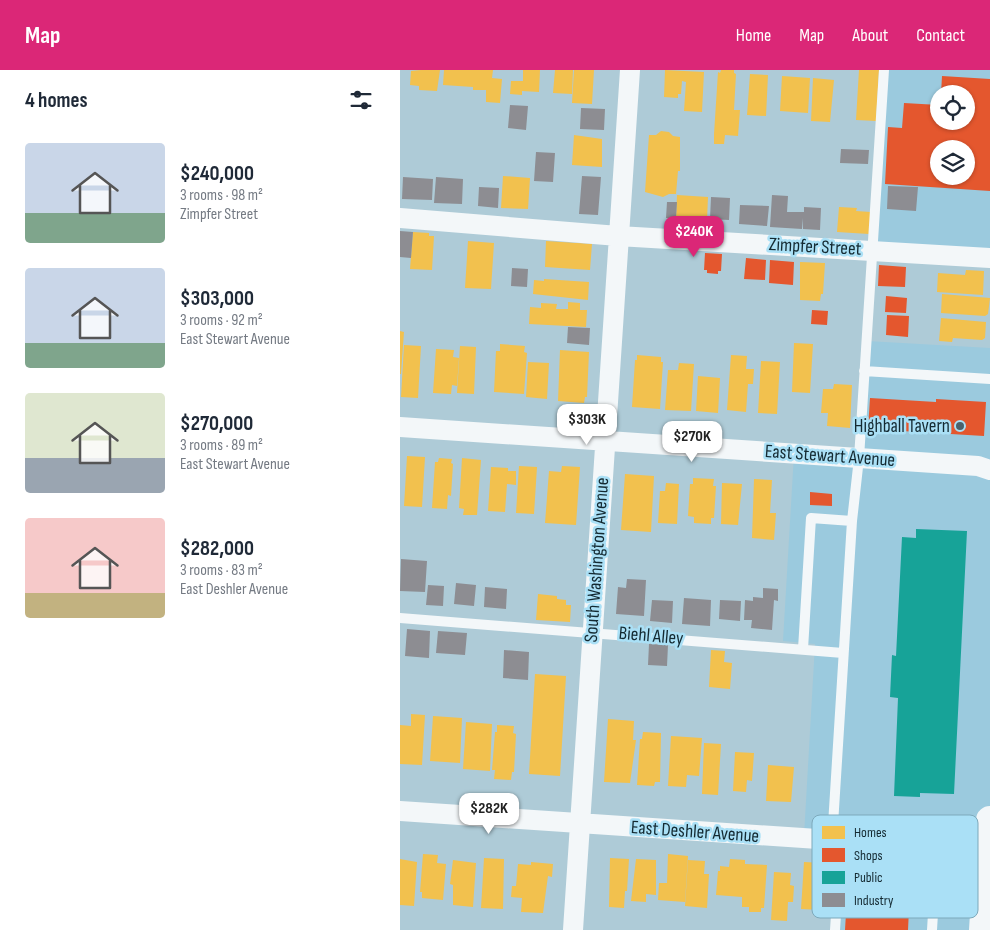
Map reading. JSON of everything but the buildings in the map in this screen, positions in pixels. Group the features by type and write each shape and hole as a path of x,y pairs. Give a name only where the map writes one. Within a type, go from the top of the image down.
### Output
{"main road":[{"path":"983,930 990,820"}],"street":[{"name":"South Washington Avenue","path":"573,930 630,70"},
{"name":"Zimpfer Street","path":"400,218 618,236 990,258"},
{"name":"East Stewart Avenue","path":"400,427 978,466 990,470"},
{"name":"East Deshler Avenue","path":"400,811 812,839"}],"lane":[{"path":"838,815 843,653 884,70"},
{"path":"864,371 990,379"},
{"path":"803,649 811,518 852,521"},
{"name":"Biehl Alley","path":"400,618 592,631 843,653"}],"shaded area":[{"path":"887,70 990,70 990,256 876,246"},
{"path":"867,341 990,348 990,815 983,930 837,930 838,918 978,918 978,815 812,815 812,837 804,836 815,644 783,641 794,454 859,458"}],"place":[{"name":"Highball Tavern","path":"960,426"}]}
